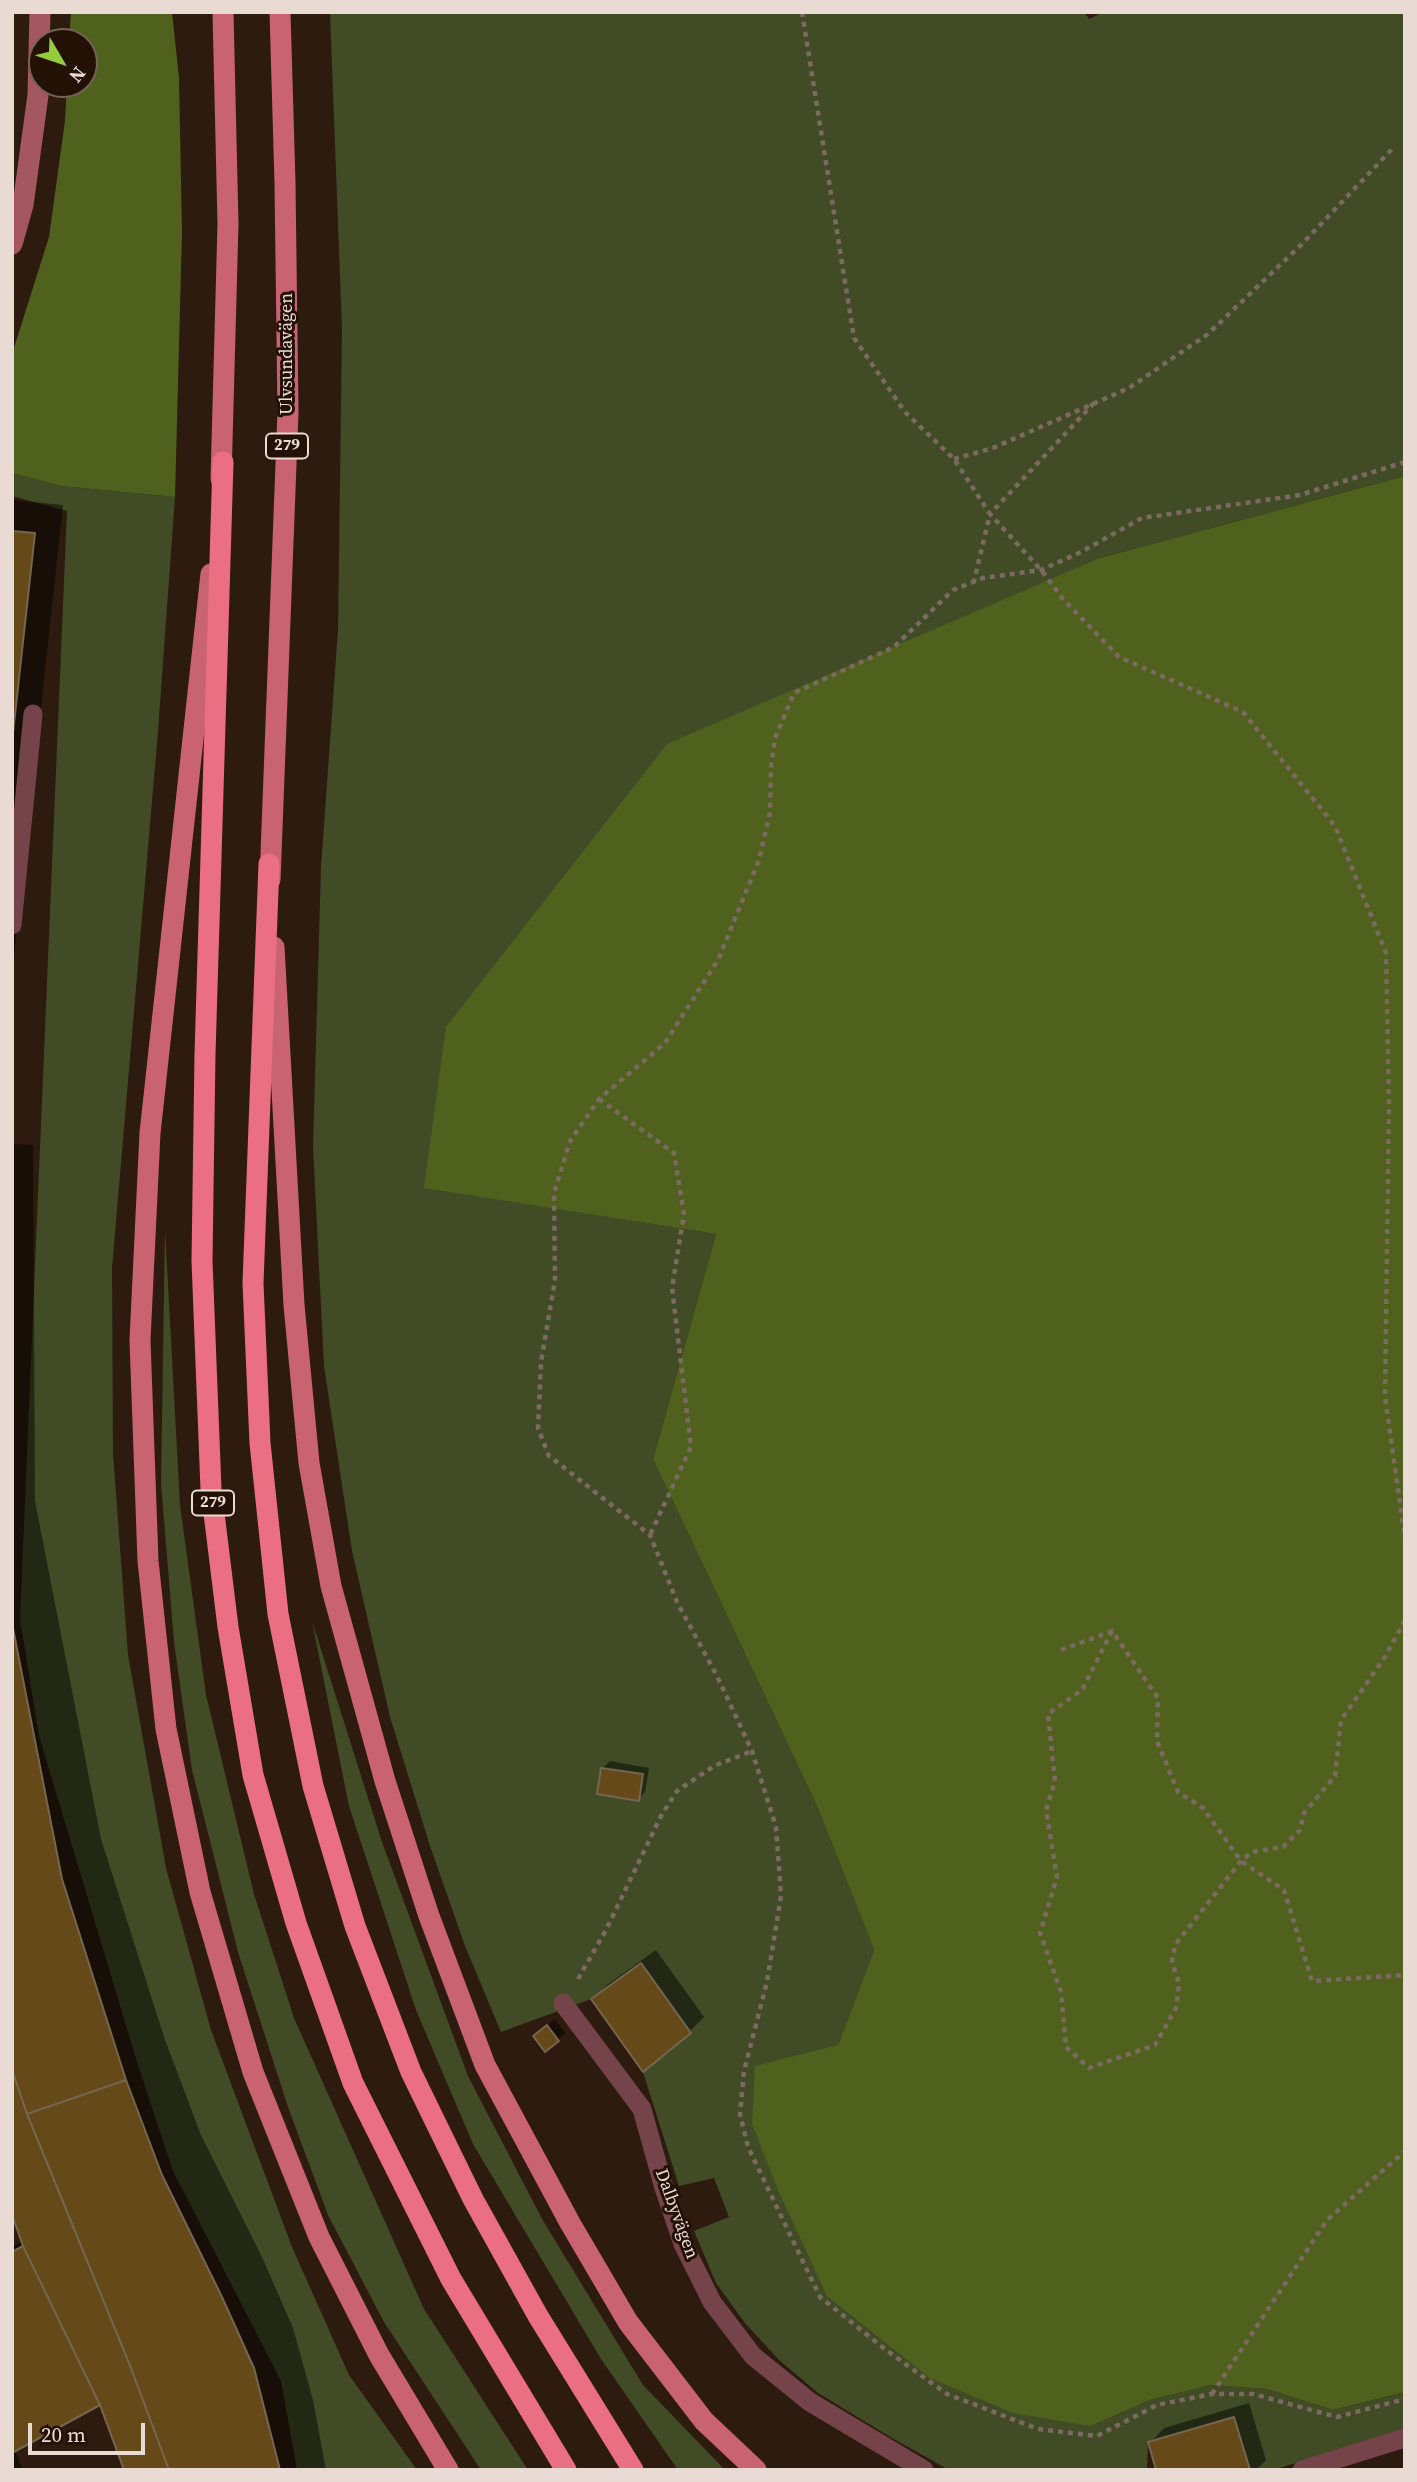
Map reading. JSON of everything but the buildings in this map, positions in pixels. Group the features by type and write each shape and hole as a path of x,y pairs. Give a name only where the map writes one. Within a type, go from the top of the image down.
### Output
{"highway":[{"name":"279","path":"223,463 205,1054 202,1261 211,1489 228,1628 253,1775 296,1923 353,2083 451,2279 566,2470"},
{"name":"279","path":"269,864 253,1283 260,1443 278,1614 313,1786 355,1926 411,2072 473,2199 531,2304 633,2470"}],"main road":[{"name":"279","path":"223,12 228,224 223,463"},
{"name":"Ulvsundavägen","path":"280,12 288,412 269,864 294,1305 309,1463 331,1586 385,1781 429,1916 485,2065 628,2322 704,2421 756,2470"},
{"path":"223,463 150,1133 140,1340 148,1560 166,1729 200,1892 253,2072 319,2237 379,2355 448,2470"}],"street":[{"path":"12,244 23,205 38,95 40,12"}],"lane":[{"path":"12,925 33,714"},
{"name":"Dalbyvägen","path":"563,2003 642,2109 683,2244 712,2302 753,2356 810,2402 924,2470"},
{"path":"1302,2470 1405,2438"}],"path":[{"path":"802,12 854,338 905,412 954,460 990,514 1041,570 1063,599 1118,657 1243,712 1335,826 1386,953 1388,1105 1385,1397 1405,1539"},
{"path":"954,460 993,447 1129,388 1208,334 1302,244 1394,147"},
{"path":"974,582 990,514 1094,403"},
{"path":"1405,462 1300,495 1142,518 1079,553 1041,570 974,582 953,590 894,647 794,693 775,738 770,812 759,860 718,960 665,1043 600,1100 570,1141 554,1193 555,1280 541,1362 538,1428 549,1456 650,1535 677,1602 717,1676 751,1751 776,1827 781,1896 767,1982 744,2071 740,2114 748,2147 820,2297 947,2394 1038,2429 1097,2436 1157,2405 1212,2394 1253,2394 1337,2417 1405,2399"},
{"path":"600,1100 674,1153 684,1214 672,1289 691,1447 650,1535"},
{"path":"1112,1631 1082,1690 1048,1714 1055,1781 1046,1810 1057,1877 1040,1933 1061,1992 1066,2047 1088,2068 1155,2045 1176,2008 1179,1984 1172,1961 1175,1945 1241,1861 1252,1852 1283,1847 1300,1830 1304,1813 1335,1776 1341,1720 1385,1657 1405,1620"},
{"path":"1112,1631 1158,1698 1157,1741 1178,1792 1203,1808 1241,1861 1284,1890 1312,1981 1405,1975"},
{"path":"1060,1650 1112,1631"},
{"path":"563,2003 606,1930 661,1816 677,1791 714,1766 751,1751"},
{"path":"1212,2394 1327,2220 1405,2151"}],"green space":[{"path":"71,12 172,12 179,78 182,232 175,497 61,486 12,473 12,354 49,237 66,98 98,98 98,28 70,28"},
{"path":"330,12 1084,12 1089,19 1104,12 1405,12 1405,476 1100,558 424,1187 716,1234 653,1459 817,1806 874,1950 838,2045 1091,2426 1150,2400 1211,2385 1267,2389 1333,2410 1405,2392 1405,2429 1273,2470 1250,2470 1234,2417 1148,2442 1147,2470 949,2470 818,2393 779,2360 745,2323 716,2283 694,2231 729,2217 714,2178 679,2186 643,2072 691,2032 641,1964 591,1999 501,2032 465,1946 430,1846 390,1717 352,1551 324,1366 313,1147 321,867 338,630 342,329"},
{"path":"12,473 61,486 175,497 158,731 112,1268 113,1453 128,1655 166,1868 211,2030 292,2247 349,2375 417,2470 297,2470 281,2381 173,2171 137,2062 39,1736 20,1619 67,511 12,496"},
{"path":"1405,476 1405,2392 1333,2410 1267,2389 1211,2385 1150,2400 1091,2426 1013,2413 930,2378 827,2296 779,2192 752,2124 755,2066 838,2045 874,1950 817,1806 653,1459 716,1234 424,1188 446,1027 667,744 1100,558"},
{"path":"165,1230 180,1505 206,1695 254,1894 294,2018 424,2309 528,2470 481,2470 384,2322 328,2215 288,2107 238,1952 192,1770 174,1642 161,1483"},
{"path":"312,1621 382,1842 468,2076 542,2219 643,2385 725,2470 678,2470 601,2359 473,2144 416,2010 349,1806"}]}
